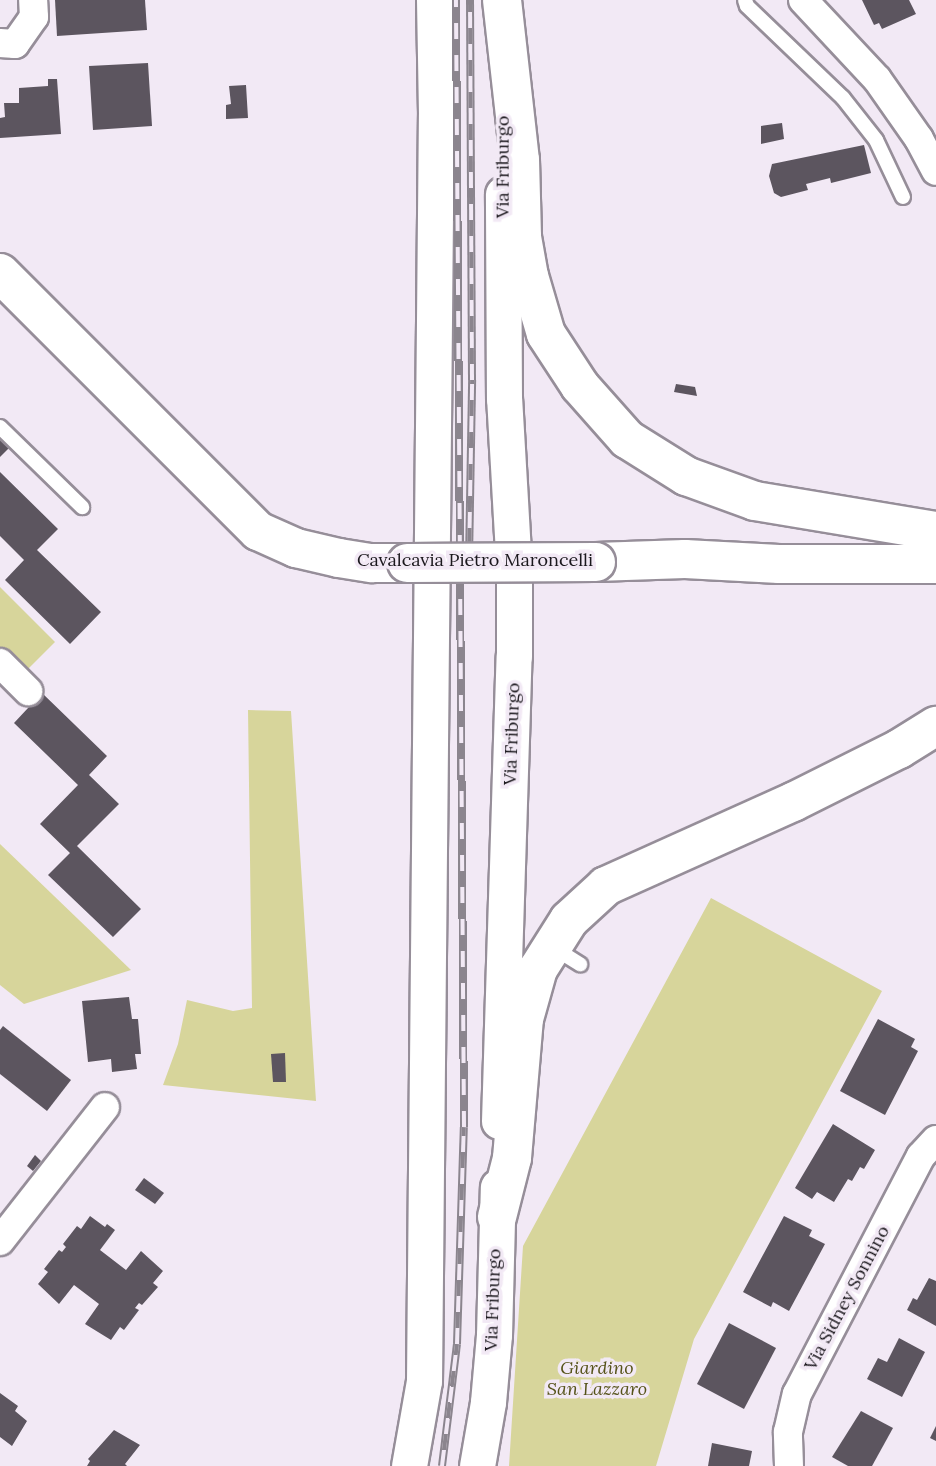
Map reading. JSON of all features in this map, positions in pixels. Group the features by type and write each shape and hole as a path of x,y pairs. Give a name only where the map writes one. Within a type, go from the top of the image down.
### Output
{"main road":[{"path":"503,13 520,160 522,237 529,276 546,334 580,386 627,439 686,476 755,502 936,531"},
{"name":"Cavalcavia Pietro Maroncelli","path":"0,273 258,531 296,548 339,558 407,563 685,559 779,564 936,564"},
{"path":"497,1217 512,1158 524,1019 538,969 565,955 569,920 606,886 793,802 899,749 936,726"}],"street":[{"path":"0,43 15,44 34,17 33,0"},
{"path":"410,1466 424,1381 436,128 434,0"},
{"path":"803,0 877,79 919,139 936,172"},
{"name":"Via Friburgo","path":"477,1466 488,1402 493,1348 514,644 514,570 504,399 503,13"},
{"path":"0,663 28,691"},
{"path":"0,1241 105,1107"},
{"name":"Via Sidney Sonnino","path":"789,1466 788,1432 797,1394 921,1156 936,1140"}],"lane":[{"path":"745,0 747,6 843,98 876,140 903,197"},
{"path":"0,427 82,507"}],"green space":[{"path":"0,587 55,642 24,673 0,649"},
{"path":"248,710 291,711 316,1101 163,1085 178,1044 187,1000 233,1011 252,1008"},
{"path":"0,844 131,970 24,1004 0,985"},
{"name":"Giardino San Lazzaro","path":"711,898 882,991 694,1339 656,1466 509,1466 523,1246"}],"building":[{"path":"55,0 145,0 147,30 57,36"},
{"path":"862,0 909,0 916,14 882,29 879,23 874,25"},
{"path":"148,63 152,126 93,130 89,66"},
{"path":"48,79 57,79 61,134 0,138 0,118 5,117 4,103 19,103 19,88 48,86"},
{"path":"246,85 248,118 226,119 226,105 231,104 229,86"},
{"path":"782,123 784,139 761,144 761,126"},
{"path":"864,145 871,173 831,183 830,178 806,184 808,190 781,197 774,193 769,176 772,164"},
{"path":"676,384 695,387 697,396 674,392"},
{"path":"0,433 12,445 0,457"},
{"path":"0,472 58,529 37,550 101,612 70,644 5,580 24,560 0,536"},
{"path":"42,693 107,756 89,775 119,804 77,846 141,909 113,937 48,875 70,853 40,824 78,785 14,723"},
{"path":"129,997 132,1019 138,1019 141,1054 135,1054 137,1069 112,1072 111,1059 88,1062 82,1001"},
{"path":"878,1019 915,1039 911,1047 918,1051 885,1115 840,1091"},
{"path":"3,1026 71,1080 47,1111 0,1074 0,1030"},
{"path":"285,1053 286,1082 273,1082 271,1054"},
{"path":"833,1124 875,1150 864,1169 860,1167 852,1181 848,1179 834,1202 817,1192 812,1199 795,1188"},
{"path":"35,1155 41,1161 33,1171 27,1166"},
{"path":"144,1178 164,1193 155,1204 135,1190"},
{"path":"90,1216 105,1227 107,1224 115,1230 100,1250 126,1270 141,1251 163,1271 153,1283 158,1287 142,1305 139,1303 135,1308 139,1310 124,1330 120,1327 111,1340 85,1324 99,1304 74,1285 59,1304 38,1284 48,1272 44,1269 59,1250 62,1252 66,1247 63,1244 77,1226 81,1229"},
{"path":"784,1216 812,1230 809,1236 825,1244 789,1311 773,1302 771,1307 743,1292"},
{"path":"929,1278 936,1281 936,1326 907,1310 913,1298 917,1300"},
{"path":"729,1323 776,1348 744,1409 697,1384"},
{"path":"899,1338 925,1352 902,1397 867,1379 878,1358 887,1362"},
{"path":"0,1393 18,1406 15,1411 27,1421 12,1446 0,1437"},
{"path":"861,1411 893,1428 872,1466 848,1466 832,1457"},
{"path":"936,1426 936,1441 930,1438"},
{"path":"114,1430 140,1445 125,1464 127,1466 87,1466 90,1461 88,1459"},
{"path":"712,1443 752,1451 749,1466 708,1466"}],"railway":[{"path":"442,1466 457,1344 464,1127 456,0"},
{"path":"469,560 472,380 470,0"}]}
